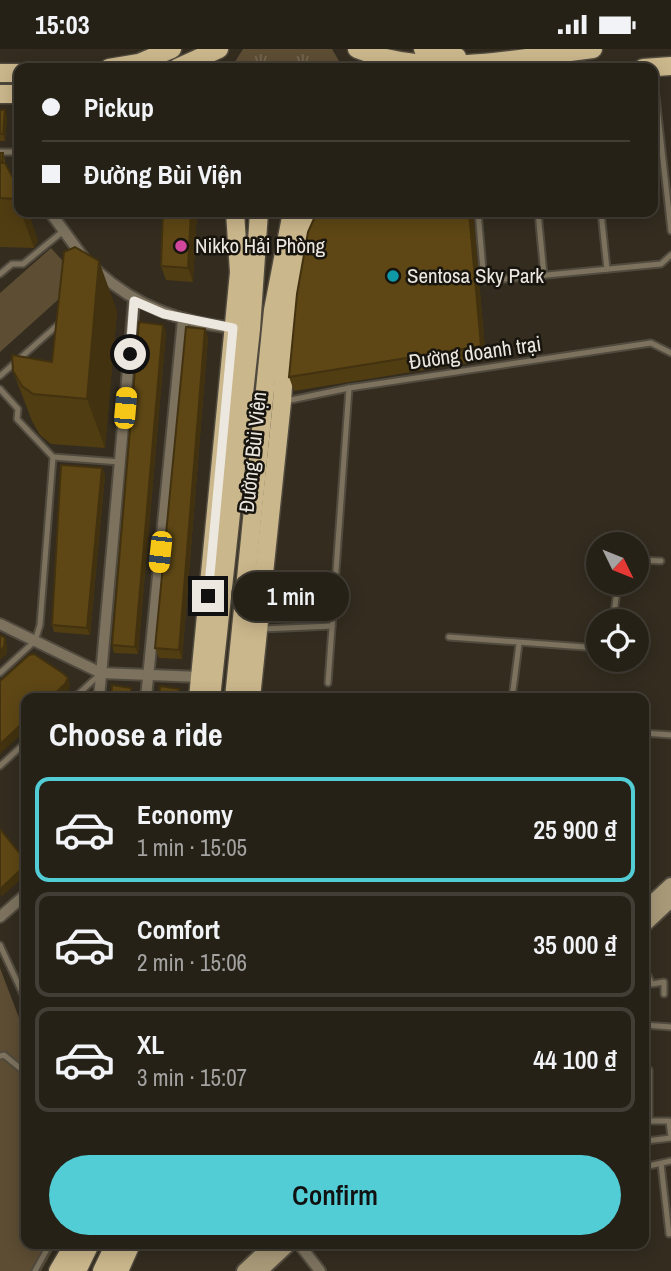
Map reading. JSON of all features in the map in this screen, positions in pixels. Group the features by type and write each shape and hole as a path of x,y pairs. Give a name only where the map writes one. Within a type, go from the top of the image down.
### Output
{"main road":[{"path":"139,63 172,49"},
{"path":"189,63 222,49"},
{"path":"354,49 392,61 410,63"},
{"path":"423,49 484,62"},
{"path":"465,63 593,49"},
{"name":"Đường Bùi Viện","path":"234,217 242,328"},
{"name":"Đường Bùi Viện","path":"210,693 207,677 242,328 258,217"},
{"name":"Đường Bùi Viện","path":"234,693 291,217"},
{"name":"Đường Bùi Viện","path":"252,693 282,402 281,308 310,217"},
{"name":"Đường Bùi Viện","path":"200,693 207,677"},
{"path":"649,905 671,885"},
{"path":"649,920 671,900"},
{"path":"58,1271 71,1249"},
{"path":"77,1271 88,1249"},
{"path":"102,1271 113,1249"},
{"path":"119,1271 129,1249"},
{"path":"244,1271 268,1249"},
{"path":"260,1271 284,1249"}],"street":[{"path":"53,217 62,232 97,271 134,301 183,320 242,328"},
{"path":"99,693 134,301"},
{"path":"146,693 183,320"},
{"path":"0,624 101,673 207,677"},
{"path":"0,916 21,898"},
{"path":"303,1249 320,1271"}],"lane":[{"path":"658,96 671,231"},
{"path":"478,217 484,281 661,264 671,255"},
{"path":"538,217 544,275"},
{"path":"602,217 607,269"},
{"path":"0,274 12,264 23,264 62,232"},
{"path":"88,280 97,271"},
{"path":"0,376 64,320 63,312"},
{"name":"Đường doanh trại","path":"282,402 349,388 651,344 671,353"},
{"path":"328,683 349,388"},
{"path":"0,389 18,409 17,419 53,457 120,461"},
{"path":"0,673 35,641 40,625 53,457"},
{"path":"649,560 661,561"},
{"path":"259,630 332,626"},
{"path":"449,637 586,647"},
{"path":"513,693 519,644"},
{"path":"79,693 101,673"},
{"path":"649,733 671,734"},
{"path":"0,766 21,747"},
{"path":"0,945 21,990"},
{"path":"649,978 652,984 664,982 664,994"},
{"path":"649,1025 671,1027"},
{"path":"0,1056 4,1055 21,1069"},
{"path":"649,1070 649,1121 669,1121 671,1137 649,1141"},
{"path":"649,1166 671,1161"},
{"path":"661,1164 669,1234"},
{"path":"35,1271 47,1249"}],"green space":[{"path":"243,49 332,49 340,63 234,63"},
{"path":"51,248 80,280 0,352 0,293"},
{"path":"0,968 21,1023 21,1249 53,1249 41,1271 0,1271"}],"building":[{"path":"0,110 5,110 3,134 0,134"},
{"path":"0,163 5,163 14,180 14,199 0,198"},
{"path":"163,217 191,217 188,268 161,266"},
{"name":"Sentosa Sky Park","path":"315,217 469,217 481,346 289,377 297,294 308,232"},
{"path":"75,247 99,261 87,399 33,394 22,386 13,371 12,355 52,362 64,252"},
{"path":"139,322 163,325 135,647 112,645"},
{"path":"186,327 205,329 179,650 155,648"},
{"path":"61,465 102,468 87,628 52,625"},
{"path":"0,635 5,638 4,647 0,651"},
{"path":"34,654 68,678 55,693 21,693 21,725 0,744 0,681 29,655"},
{"path":"112,685 131,688 131,693 111,693"},
{"path":"160,686 179,689 179,693 159,693"},
{"path":"0,829 21,855 21,870 0,889"}],"place":[{"name":"Nikko Hải Phòng","path":"181,246"},
{"name":"Sentosa Sky Park","path":"393,276"}],"route":[{"path":"130,354 134,301 183,320 233,328 208,596"}]}
